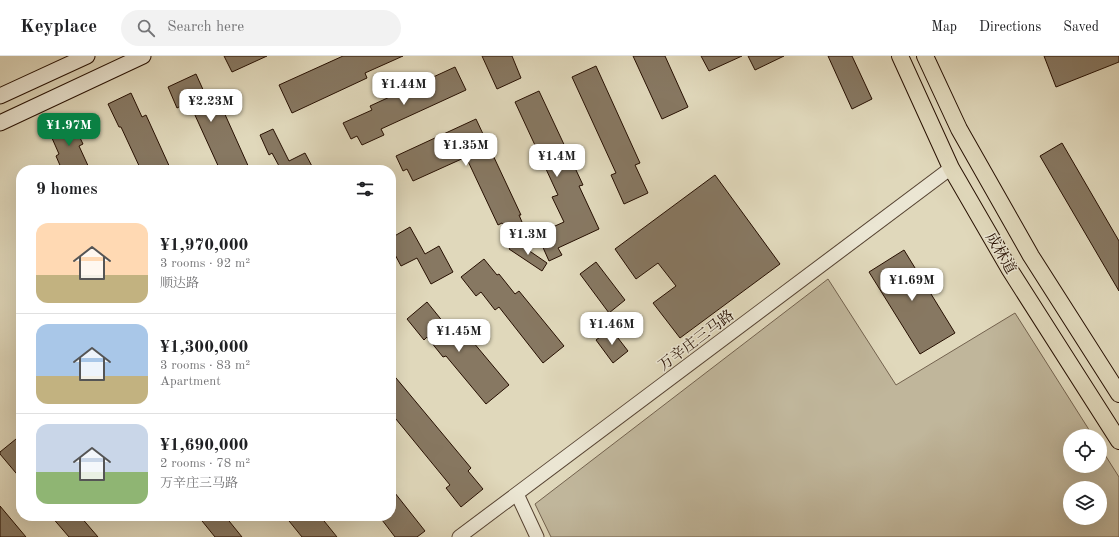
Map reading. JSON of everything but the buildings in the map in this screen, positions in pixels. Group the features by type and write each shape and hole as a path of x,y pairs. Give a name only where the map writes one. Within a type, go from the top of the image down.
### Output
{"main road":[{"path":"0,96 87,56"},
{"path":"0,123 143,56"},
{"name":"成林道","path":"900,56 951,168 1010,270 1119,441"},
{"name":"成林道","path":"924,56 959,129 1031,256 1119,394"}],"street":[{"name":"万辛庄三马路","path":"459,537 951,168"},
{"path":"517,494 537,537"}],"shaded area":[{"path":"828,279 896,385 1015,313 1089,429 1063,429 1063,473 1107,473 1107,458 1119,477 1119,537 551,537 535,504"}]}
